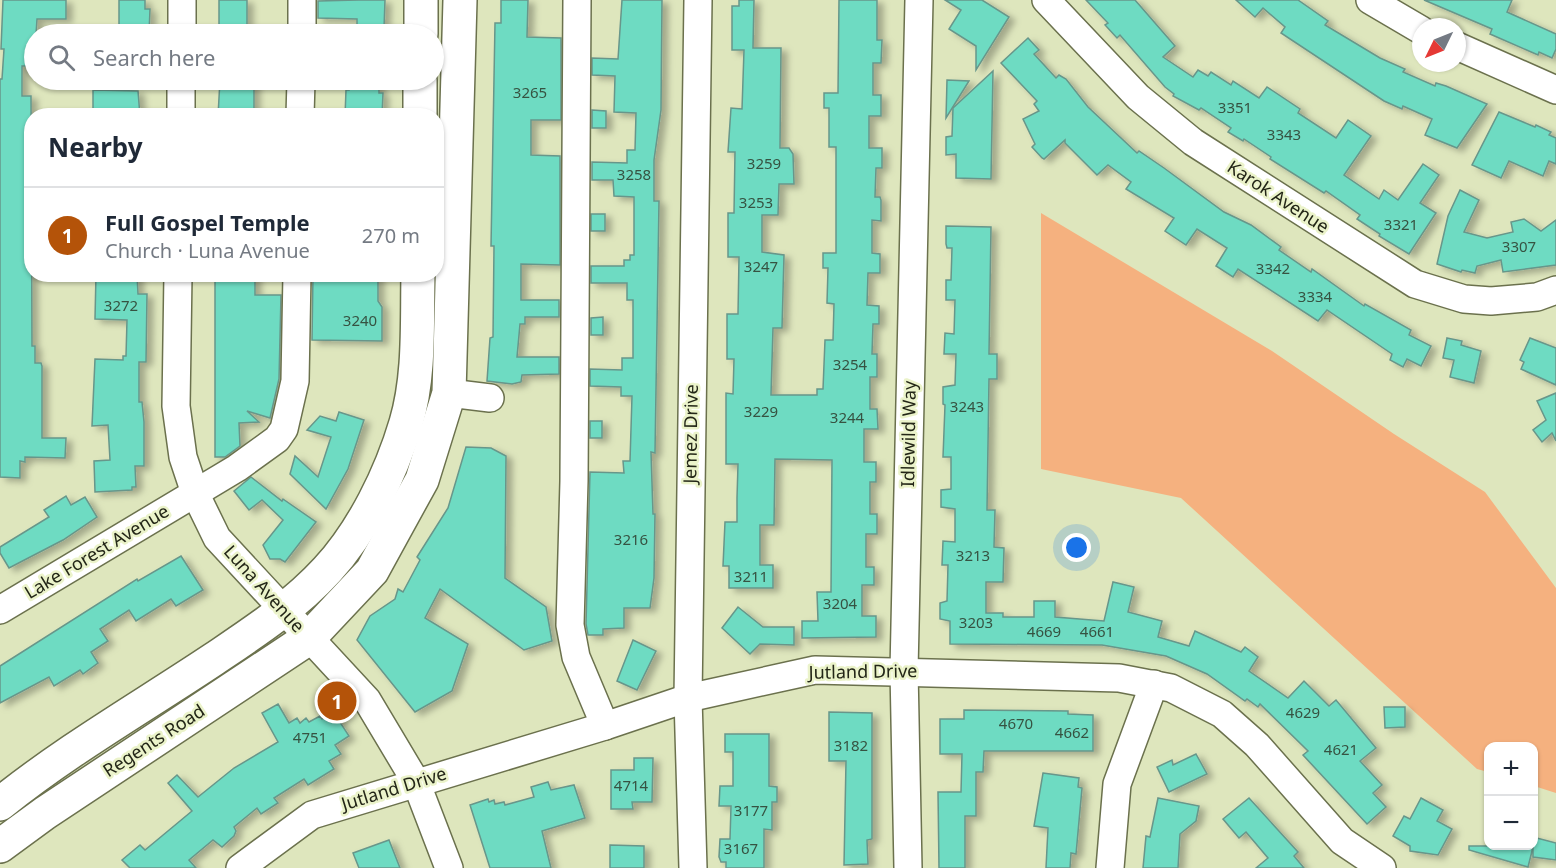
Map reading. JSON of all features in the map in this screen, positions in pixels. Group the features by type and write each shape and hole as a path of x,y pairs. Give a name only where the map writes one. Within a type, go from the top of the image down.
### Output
{"main road":[{"path":"421,0 421,24"},
{"name":"Regents Road","path":"0,846 45,813 309,638 372,571 422,480 449,393 459,0"},
{"path":"420,90 420,108"},
{"name":"Regents Road","path":"0,804 39,773 284,611 328,569 360,526 392,461 406,422 416,358 418,282"}],"street":[{"path":"182,0 182,24"},
{"path":"302,0 302,24"},
{"path":"577,0 574,481 570,625 576,657 604,726"},
{"name":"Jemez Drive","path":"693,868 688,698 698,0"},
{"name":"Idlewild Way","path":"908,868 904,670 919,0"},
{"name":"Karok Avenue","path":"1046,0 1138,97 1193,142 1415,284 1464,299 1491,301 1537,297 1556,290"},
{"path":"1370,0 1412,25"},
{"path":"1466,50 1556,90"},
{"path":"180,108 181,90"},
{"path":"300,108 301,90"},
{"name":"Luna Avenue","path":"178,282 176,406 183,457 195,493 217,538 367,700 416,782 449,868"},
{"name":"Lake Forest Avenue","path":"0,610 263,451 284,429 295,381 297,282"},
{"path":"449,393 490,398"},
{"name":"Jutland Drive","path":"240,868 312,815 688,698 815,670 904,670 1119,678 1171,687 1222,714 1257,745 1342,841 1371,866"},
{"path":"1110,868 1117,784 1154,684"}],"shaded area":[{"path":"1041,213 1272,351 1394,434 1485,492 1556,588 1556,793 1538,787 1538,742 1484,742 1484,771 1477,769 1181,498 1041,469"}],"building":[{"path":"3,0 66,0 66,19 37,19 37,24 24,24 24,66 22,66 22,96 31,96 31,108 24,108 24,282 32,282 32,346 35,346 35,363 41,363 42,366 42,438 66,438 65,458 25,457 25,462 20,461 20,478 0,477 0,79 2,79 4,49 1,49"},
{"path":"119,0 145,0 145,9 150,9 149,24 119,24"},
{"path":"219,0 247,0 247,24 219,24"},
{"path":"385,0 384,24 357,24 357,19 318,18 318,1"},
{"path":"501,0 528,0 527,37 561,38 561,120 531,120 531,155 560,156 560,265 521,264 521,300 559,300 559,317 525,317 525,324 520,324 517,357 559,357 559,374 522,375 521,382 512,384 487,381 490,338 493,337 494,246 491,246 495,23 501,23"},
{"path":"622,0 662,0 661,110 654,160 654,201 659,201 655,453 651,452 653,514 655,514 654,578 650,608 624,608 624,628 603,629 603,635 588,635 586,624 590,472 624,473 623,461 630,461 632,396 621,396 621,387 590,386 590,369 622,370 622,358 633,358 633,300 627,300 627,283 591,283 591,266 624,266 624,260 630,260 630,255 634,255 634,197 614,196 613,180 592,180 592,162 627,163 627,150 635,150 636,113 614,112 615,76 592,75 592,58 618,59"},
{"path":"739,0 754,0 753,48 781,48 780,148 789,148 793,154 794,184 779,184 778,215 762,215 762,252 784,255 782,328 773,328 771,395 817,395 817,389 823,389 825,340 833,340 834,304 827,303 828,268 823,268 823,253 836,253 836,147 829,147 829,108 824,108 824,93 838,93 839,0 877,0 877,40 882,40 881,63 873,63 873,95 881,95 881,116 869,116 869,148 882,148 882,168 876,168 875,197 880,197 881,200 881,221 872,220 872,253 880,254 880,273 868,273 867,305 879,306 879,324 873,324 872,354 877,354 877,377 870,377 870,409 877,409 878,429 864,429 864,462 876,462 876,482 870,482 870,514 877,514 877,534 866,534 866,567 874,567 874,585 862,585 862,616 876,616 876,637 802,638 802,621 818,621 817,592 831,592 832,460 775,459 774,525 760,525 760,565 773,565 773,588 729,588 729,566 723,566 725,522 737,522 738,464 726,464 726,393 733,394 734,359 727,359 727,314 738,314 739,257 728,257 728,213 734,213 735,152 728,152 731,108 742,109 744,50 732,50 732,6 739,6"},
{"path":"945,0 982,0 1009,17 976,70 976,46 949,29 961,10"},
{"path":"1086,0 1135,0 1175,46 1163,57 1193,77 1198,70 1208,76 1211,72 1231,85 1233,81 1259,98 1267,87 1300,109 1298,113 1336,138 1348,120 1371,136 1344,175 1379,199 1384,190 1398,200 1423,164 1439,175 1420,203 1436,213 1409,254 1379,236 1380,234 1357,219 1360,215 1326,191 1324,193 1270,159 1271,157 1244,139 1243,141 1228,132 1231,128 1201,108 1199,110 1173,96 1174,94 1165,87 1120,35 1117,38 1105,25 1108,23"},
{"path":"1236,0 1298,0 1328,21 1325,25 1380,58 1405,69 1403,72 1435,86 1436,83 1446,86 1487,104 1457,148 1425,135 1432,119 1403,106 1402,109 1384,101 1281,33 1285,27 1263,8 1255,17"},
{"path":"1424,0 1512,0 1507,12 1556,34 1556,49 1552,58 1539,52 1538,55 1490,34 1492,29"},
{"path":"1028,38 1039,50 1034,54 1056,78 1059,75 1066,79 1088,107 1137,153 1139,151 1224,212 1251,225 1281,247 1279,250 1311,272 1312,269 1364,306 1365,304 1411,330 1409,335 1431,346 1421,366 1407,359 1403,367 1390,360 1392,354 1327,310 1318,321 1238,269 1233,277 1216,266 1227,248 1197,229 1186,245 1165,231 1174,218 1126,189 1131,182 1108,165 1097,175 1065,143 1065,140 1044,159 1042,158 1032,147 1035,144 1023,119 1039,111 1034,104 1037,101 1001,63"},
{"path":"993,71 991,179 956,178 956,154 946,155 946,137 952,136 953,108"},
{"path":"947,80 969,81 946,118"},
{"path":"93,90 138,91 139,108 93,108"},
{"path":"219,90 254,90 254,108 218,108"},
{"path":"346,90 379,90 379,93 383,93 382,108 345,108"},
{"path":"592,110 606,111 606,128 592,128"},
{"path":"1499,112 1535,127 1536,125 1551,132 1549,135 1556,138 1556,164 1549,161 1543,176 1509,161 1501,178 1472,165"},
{"path":"1460,190 1479,200 1464,232 1487,238 1513,232 1511,222 1524,219 1541,231 1556,220 1556,265 1503,272 1501,260 1477,266 1475,273 1462,270 1461,272 1437,264 1448,216"},
{"path":"591,214 605,214 605,231 591,231"},
{"path":"946,226 991,227 989,354 997,354 997,379 989,379 987,510 995,510 994,547 1004,548 1003,582 986,582 986,613 1003,613 1003,617 1034,617 1034,601 1055,601 1055,617 1104,621 1113,582 1134,587 1128,612 1162,621 1158,637 1189,646 1195,631 1241,652 1245,647 1258,657 1249,671 1288,698 1304,681 1329,706 1336,700 1376,748 1360,761 1382,785 1373,793 1386,807 1367,824 1303,755 1308,751 1260,704 1258,707 1247,699 1245,701 1207,674 1166,656 1102,645 950,644 950,621 940,619 940,603 947,601 948,565 942,565 943,541 955,542 955,509 941,507 941,490 951,489 951,457 943,457 945,405 943,404 943,387 955,385 956,354 944,354 945,333 954,334 955,300 946,300 946,280 951,280 952,248 947,248"},
{"path":"96,282 137,282 138,294 147,294 146,362 139,362 139,402 142,402 144,422 144,466 135,466 136,487 132,487 132,490 95,492 94,461 110,460 108,425 92,426 95,359 123,360 123,356 126,356 127,320 95,319"},
{"path":"215,282 255,282 255,295 281,295 279,379 270,418 247,411 259,422 239,423 240,446 225,457 215,457"},
{"path":"313,282 378,282 378,301 382,307 382,341 312,340"},
{"path":"603,317 603,335 591,335 591,318"},
{"path":"1447,338 1462,341 1461,345 1481,351 1474,383 1450,377 1454,360 1443,358"},
{"path":"1530,338 1556,348 1556,385 1521,369 1524,362 1520,360"},
{"path":"1556,393 1556,441 1552,433 1542,442 1533,430 1546,420 1537,401"},
{"path":"339,412 364,420 348,469 326,509 290,474 295,456 318,477 331,437 307,430 320,416 336,421"},
{"path":"590,421 602,421 602,438 590,438"},
{"path":"466,447 491,448 506,456 505,578 546,607 552,641 524,650 440,589 425,618 468,644 452,691 415,712 357,640 370,616 395,599 398,589 403,592 420,560 417,557 448,508"},
{"path":"251,477 282,501 283,499 316,522 285,562 280,559 270,559 263,545 283,520 262,500 249,510 234,491"},
{"path":"66,496 71,505 85,497 97,517 63,540 9,568 0,553 0,547 49,517 44,510"},
{"path":"181,556 203,590 176,606 171,599 136,621 129,610 100,629 108,641 91,652 98,663 83,674 80,670 54,686 49,677 0,703 0,666 137,579 138,581"},
{"path":"738,607 763,627 794,627 794,645 760,644 750,654 722,628"},
{"path":"633,640 656,651 637,690 617,681"},
{"path":"278,704 289,723 297,718 300,723 306,718 309,722 320,716 322,719 328,715 331,719 336,716 349,736 335,745 341,754 329,761 334,769 308,785 304,779 274,798 278,803 261,814 257,808 234,827 236,831 234,836 222,847 213,840 189,860 196,868 130,868 122,860 140,845 145,850 192,811 168,783 177,775 198,797 234,768 278,742 262,713"},
{"path":"1384,707 1405,707 1405,727 1385,728"},
{"path":"964,710 1068,711 1068,714 1093,715 1093,751 984,751 983,772 976,772 976,816 965,816 965,868 939,868 938,792 961,792 962,754 940,754 940,719 964,719"},
{"path":"829,712 872,713 872,839 867,840 868,864 844,865 846,761 829,761"},
{"path":"725,734 769,734 769,786 777,787 777,802 772,802 772,830 764,829 764,868 726,868 726,862 721,862 719,857 720,839 730,839 731,806 719,806 720,786 733,786 733,752 725,752"},
{"path":"1196,754 1207,774 1169,792 1157,767 1172,760 1173,765"},
{"path":"634,758 653,758 652,802 632,802 633,809 611,809 611,770 634,770"},
{"path":"1043,773 1079,778 1078,787 1082,788 1076,854 1071,853 1070,868 1046,868 1048,828 1034,826"},
{"path":"548,782 551,790 574,785 585,818 542,831 551,868 490,868 470,805 488,799 489,802 494,800 495,804 504,802 505,805 534,797 531,787"},
{"path":"1158,798 1199,806 1196,821 1180,834 1178,868 1143,868 1146,836 1150,837"},
{"path":"1249,798 1298,852 1294,856 1304,868 1256,868 1268,858 1246,832 1239,838 1223,819"},
{"path":"1421,798 1443,810 1437,821 1452,829 1438,855 1410,851 1410,846 1393,836 1404,816 1410,819"},
{"path":"1538,838 1556,843 1556,860 1533,857 1533,850 1538,850"},
{"path":"389,840 400,868 359,868 353,853"},
{"path":"610,845 644,846 644,868 610,868"},
{"path":"1469,846 1484,846 1484,850 1532,850 1528,867 1469,850"}],"place":[{"name":"Full Gospel Temple","path":"337,701"}]}
